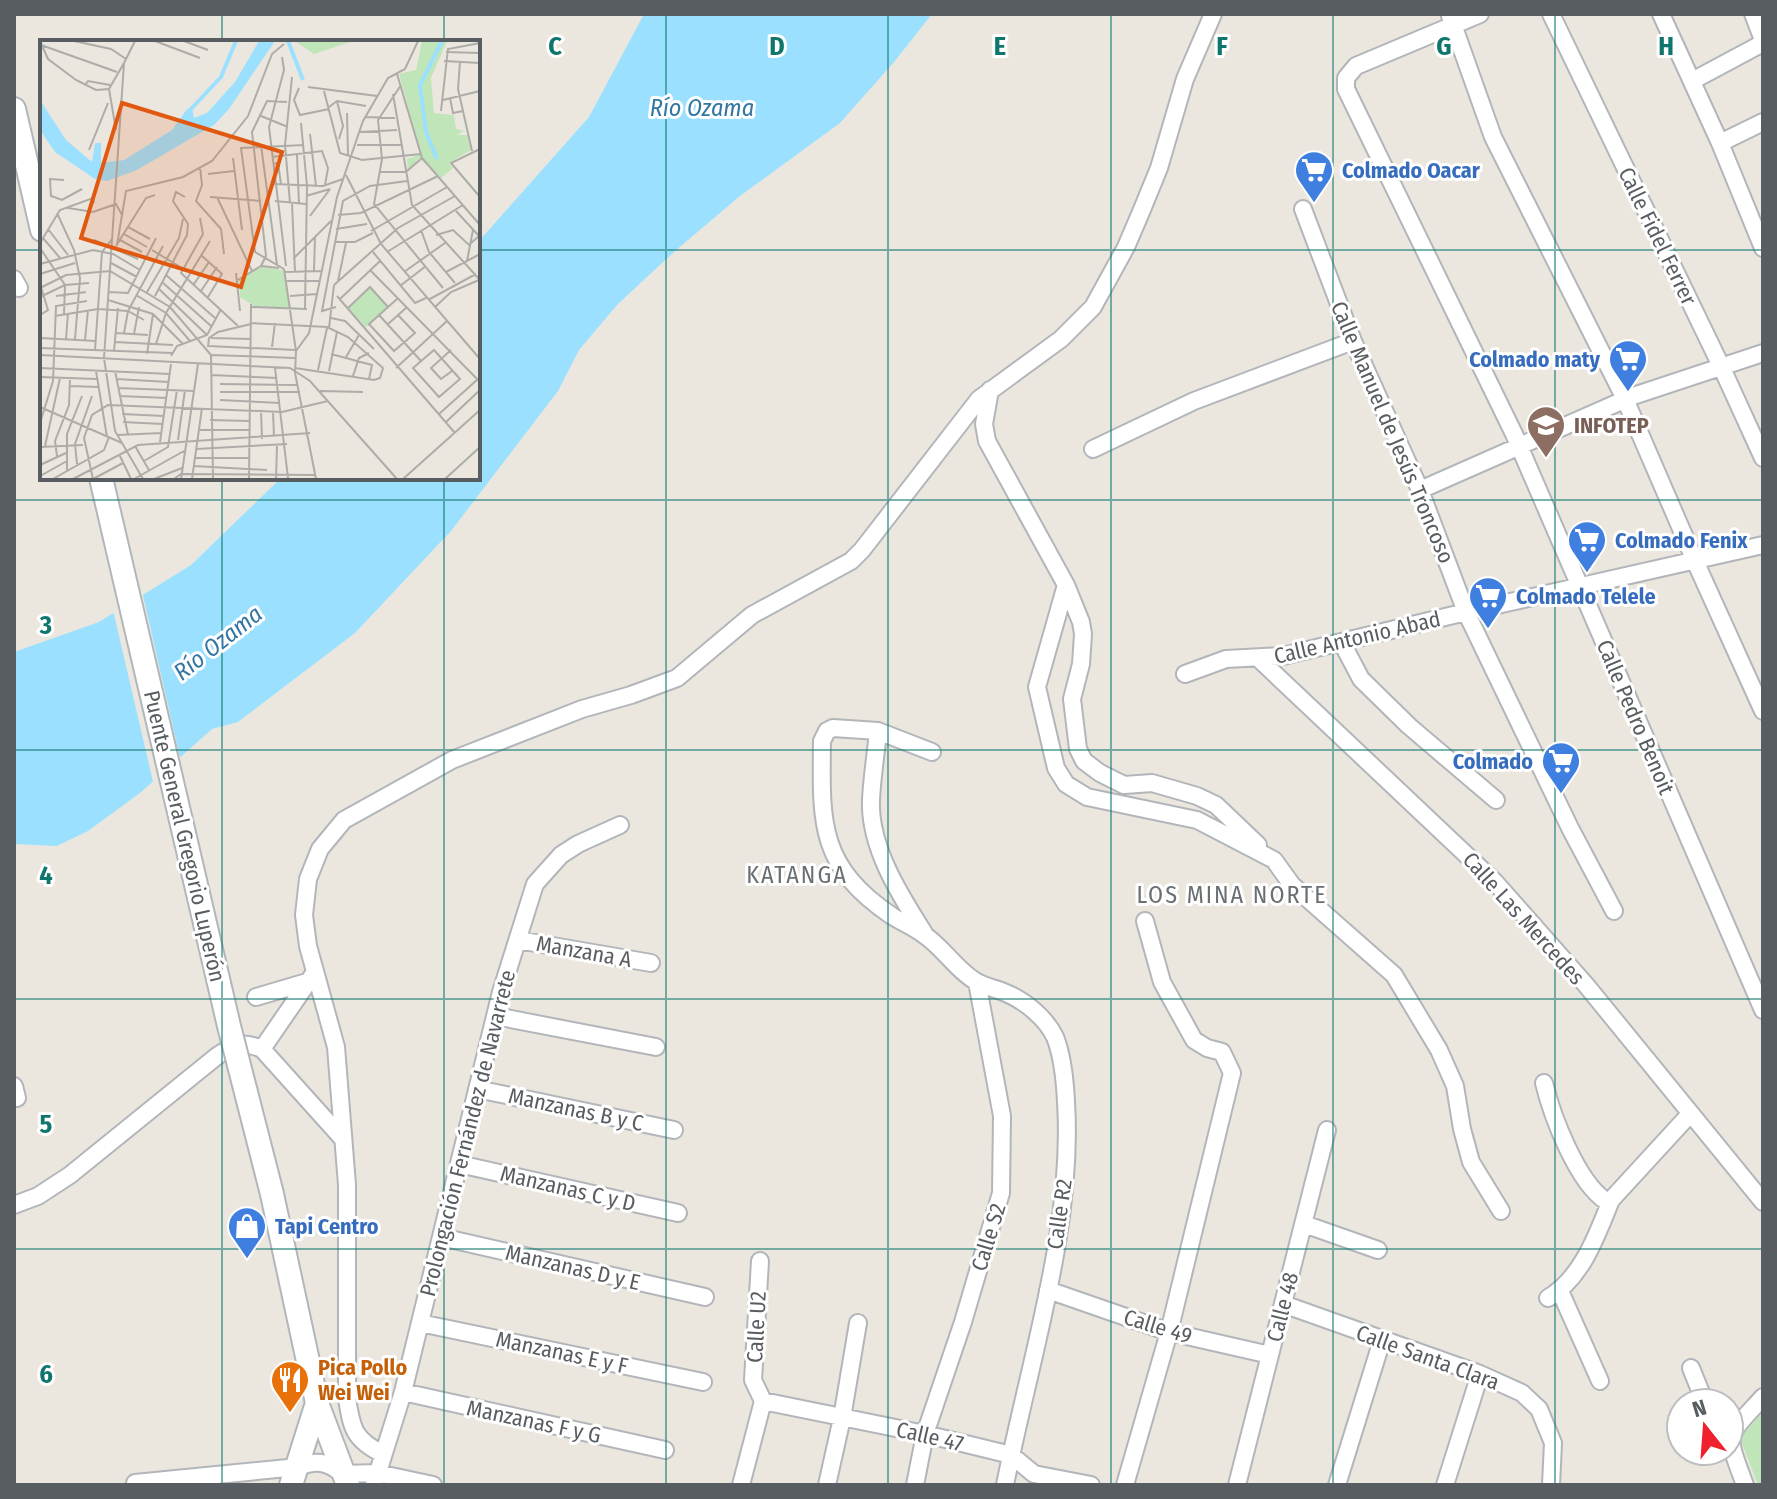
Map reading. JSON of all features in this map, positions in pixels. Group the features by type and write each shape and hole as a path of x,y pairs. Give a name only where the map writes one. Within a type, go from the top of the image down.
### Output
{"street":[{"path":"383,1454 366,1446 357,1437 347,1399 347,1185 336,1047 311,977 304,915 308,879 320,849 344,820 452,760 502,738 677,678 752,615 851,561 968,412 990,390 1061,339 1093,307 1126,247 1153,183 1185,79 1213,14"},
{"path":"1480,14 1451,19 1493,137 1625,399 1763,711"},
{"name":"Calle Fidel Ferrer","path":"1551,14 1763,458"},
{"path":"1661,14 1720,143 1763,248"},
{"path":"1692,81 1763,42 1753,14"},
{"name":"Calle Pedro Benoit","path":"1451,19 1356,66 1346,78 1346,89 1518,446 1763,1010"},
{"path":"14,109 40,221"},
{"path":"1720,143 1763,122"},
{"name":"Calle Manuel de Jesús Troncoso","path":"1303,209 1353,341 1420,490 1466,612 1570,828 1614,911"},
{"path":"1093,449 1194,401 1353,341"},
{"path":"1420,490 1625,399 1763,353"},
{"path":"990,390 984,424 987,441 1066,585 1081,622 1081,664 1072,699 1078,749 1084,761 1124,785 1152,783 1216,805 1274,860 1292,885 1394,975 1439,1050 1455,1086 1471,1162 1501,1211"},
{"name":"Puente General Gregorio Luperón","path":"101,480 229,1026 272,1194 317,1403 345,1480"},
{"name":"Calle Antonio Abad","path":"1185,674 1226,659 1283,656 1763,545"},
{"path":"1066,585 1037,687 1056,768 1066,784 1087,797 1197,820 1274,860"},
{"path":"1342,643 1361,679 1409,726 1496,800"},
{"name":"Calle Las Mercedes","path":"1259,659 1495,882 1586,985 1763,1202"},
{"path":"925,934 894,917 857,888 833,852 821,812 822,741 827,731 839,726 878,731 932,752"},
{"path":"878,731 870,803 874,828 891,875 925,934"},
{"name":"Prolongación Fernández de Navarrete","path":"376,1479 403,1392 495,1016 535,884 548,867 578,844 620,825"},
{"path":"1125,1485 1169,1332 1232,1073 1222,1052 1194,1040 1162,982 1145,921"},
{"name":"Calle R2","path":"925,934 977,982 1009,994 1046,1022 1055,1037 1061,1062 1069,1137 1048,1290 1005,1485"},
{"name":"Manzana A","path":"518,940 651,963"},
{"path":"256,997 311,977"},
{"path":"262,1049 311,977"},
{"name":"Calle S2","path":"915,1485 925,1434 963,1322 1001,1193 1002,1116 977,982"},
{"path":"495,1016 656,1047"},
{"path":"14,1205 38,1196 70,1175 230,1047 245,1042 262,1049 342,1138"},
{"path":"1544,1083 1552,1112 1575,1160 1602,1199 1611,1200"},
{"name":"Manzanas B y C","path":"477,1089 674,1130"},
{"path":"1600,1381 1554,1294 1589,1251 1611,1200 1690,1114"},
{"name":"Calle 48","path":"1237,1485 1327,1130"},
{"name":"Manzanas C y D","path":"459,1164 678,1213"},
{"path":"1304,1224 1378,1250"},
{"name":"Manzanas D y E","path":"441,1237 705,1297"},
{"name":"Calle U2","path":"741,1485 763,1401 753,1380 760,1261"},
{"name":"Calle 49","path":"1048,1290 1169,1332 1270,1355"},
{"name":"Calle Santa Clara","path":"1283,1304 1480,1374 1522,1393 1539,1409 1553,1443 1551,1485"},
{"name":"Manzanas E y F","path":"420,1323 703,1382"},
{"path":"827,1485 858,1323"},
{"path":"1337,1485 1382,1340"},
{"path":"1691,1368 1699,1387"},
{"path":"1445,1485 1480,1374"},
{"name":"Manzanas F y G","path":"403,1392 665,1450"},
{"path":"1745,1416 1763,1397"},
{"name":"Calle 47","path":"763,1401 1011,1455 1034,1474 1091,1485"},
{"path":"294,1476 317,1403"},
{"path":"135,1483 294,1476 311,1462 334,1466 345,1480 376,1479 433,1485"}],"green space":[{"path":"1763,1412 1763,1485 1758,1485 1745,1451 1745,1432"}],"water":[{"name":"Río Ozama","path":"644,14 932,14 840,123 740,196 618,304 579,350 558,391 451,531 355,633 238,722 212,729 140,793 88,831 57,846 14,844 14,652 99,622 191,565 279,480 480,480 480,240 589,117"}],"pier":[{"path":"142,591 181,762 154,786 113,610"}],"place":[{"name":"Colmado Oacar","path":"1314,204"},
{"name":"Colmado maty","path":"1628,393"},
{"name":"INFOTEP","path":"1546,459"},
{"name":"Colmado Fenix","path":"1587,574"},
{"name":"Colmado Telele","path":"1488,630"},
{"name":"Colmado","path":"1561,795"},
{"name":"Tapi Centro","path":"247,1260"},
{"name":"Pica Pollo Wei Wei","path":"290,1414"}],"district":[{"name":"KATANGA","path":"797,875"},
{"name":"LOS MINA NORTE","path":"1232,895"}]}
